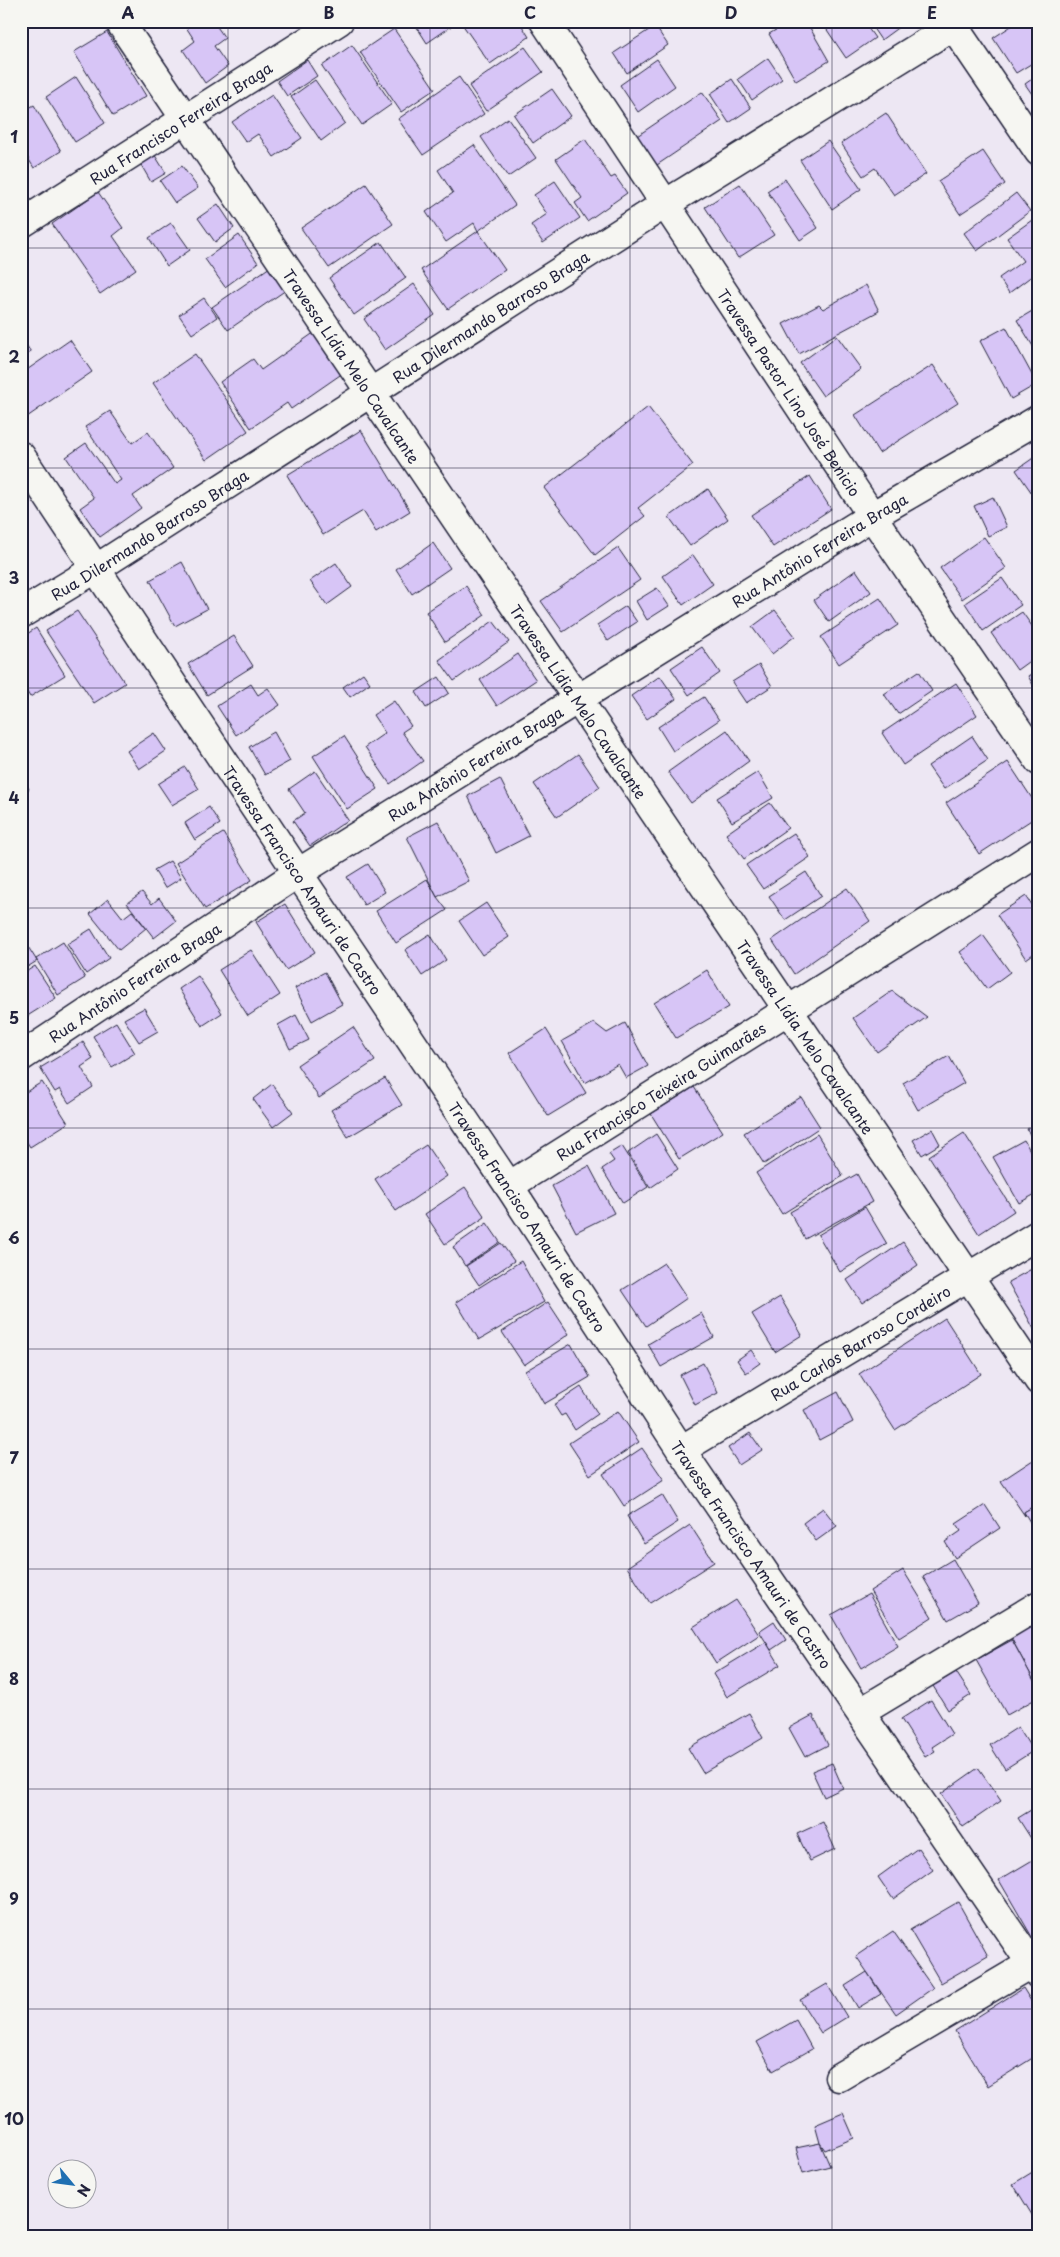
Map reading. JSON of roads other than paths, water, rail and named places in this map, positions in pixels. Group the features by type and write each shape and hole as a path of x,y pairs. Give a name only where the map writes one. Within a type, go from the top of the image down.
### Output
{"street":[{"name":"Travessa Lídia Melo Cavalcante","path":"119,21 1039,1381"},
{"name":"Rua Francisco Ferreira Braga","path":"21,224 339,21"},
{"name":"Travessa Pastor Lino José Benicio","path":"544,21 872,516 1039,761"},
{"name":"Rua Dilermando Barroso Braga","path":"21,614 97,568 665,204 955,23"},
{"path":"955,23 1039,152"},
{"name":"Rua Antônio Ferreira Braga","path":"21,1056 298,873 872,516 1039,419"},
{"name":"Travessa Francisco Amauri de Castro","path":"21,456 509,1186 681,1450 1036,1966"},
{"name":"Rua Francisco Teixeira Guimarães","path":"509,1186 1039,852"},
{"name":"Rua Carlos Barroso Cordeiro","path":"681,1450 1039,1234"},
{"path":"861,1712 1039,1605"},
{"path":"839,2077 1036,1966"}]}
